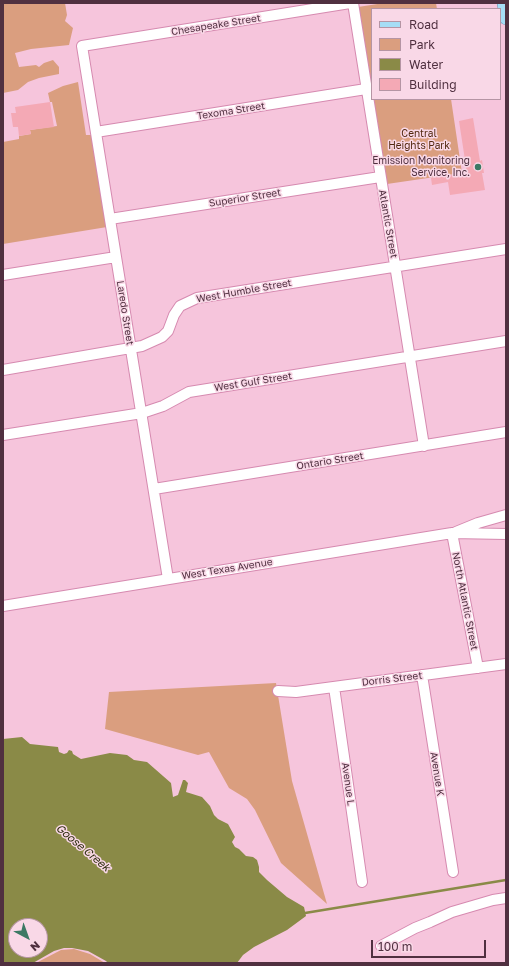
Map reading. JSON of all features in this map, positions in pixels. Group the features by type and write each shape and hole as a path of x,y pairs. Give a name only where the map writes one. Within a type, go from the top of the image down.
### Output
{"main road":[{"path":"504,3 506,18"}],"street":[{"name":"Chesapeake Street","path":"82,46 351,3"},
{"name":"Atlantic Street","path":"351,3 424,446"},
{"name":"Laredo Street","path":"82,46 168,579"},
{"name":"Texoma Street","path":"96,132 366,89"},
{"name":"Superior Street","path":"110,219 380,177"},
{"name":"West Humble Street","path":"3,370 142,346 162,337 168,331 174,315 180,306 196,298 506,248"},
{"path":"3,275 116,257"},
{"name":"West Gulf Street","path":"3,435 142,413 163,406 189,392 506,340"},
{"name":"Ontario Street","path":"154,489 506,432"},
{"name":"West Texas Avenue","path":"452,533 478,523 506,515"},
{"name":"West Texas Avenue","path":"3,606 452,533 506,534"},
{"name":"North Atlantic Street","path":"452,533 478,668"},
{"name":"Dorris Street","path":"278,691 296,692 506,664"},
{"name":"Avenue K","path":"422,675 453,872"},
{"name":"Avenue L","path":"334,687 362,882"},
{"path":"381,946 415,928 452,912 493,900 506,898"}],"green space":[{"path":"3,3 65,3 67,15 65,21 73,28 69,45 31,49 15,53 19,67 36,65 39,67 44,63 53,60 59,67 59,74 39,78 28,82 18,90 3,93"},
{"path":"384,3 436,3 437,8 371,8 371,84 358,7"},
{"path":"78,82 86,135 92,135 107,227 3,244 3,142 19,139 19,136 31,134 30,130 57,126 52,102 50,102 48,93 63,86"},
{"name":"Central Heights Park","path":"373,100 451,100 462,173 387,184"},
{"path":"276,683 292,781 327,904 281,863 255,810 247,799 229,788 209,752 198,755 105,729 109,692"},
{"path":"74,949 90,954 105,963 36,963 61,950"}],"water":[{"name":"Goose Creek","path":"22,737 30,744 58,747 59,752 64,754 69,750 72,751 73,754 81,759 110,753 127,755 134,760 147,762 171,783 173,797 178,795 183,780 185,780 188,783 186,792 202,797 210,806 214,815 218,819 228,824 235,837 232,842 235,847 246,856 253,857 257,860 259,872 287,897 304,907 306,916 287,930 254,947 243,955 237,963 108,963 88,951 72,948 64,948 48,954 48,918 8,918 8,958 42,958 33,963 3,963 3,739"}],"building":[{"path":"50,102 54,127 30,130 31,134 19,136 18,127 13,127 11,113 16,113 15,107"},
{"path":"473,118 480,161 482,160 484,173 482,173 485,190 450,195 448,182 432,185 431,178 467,173 459,121"}],"waterway":[{"path":"305,913 506,880"}],"place":[{"name":"Emission Monitoring Service, Inc.","path":"478,167"}]}
